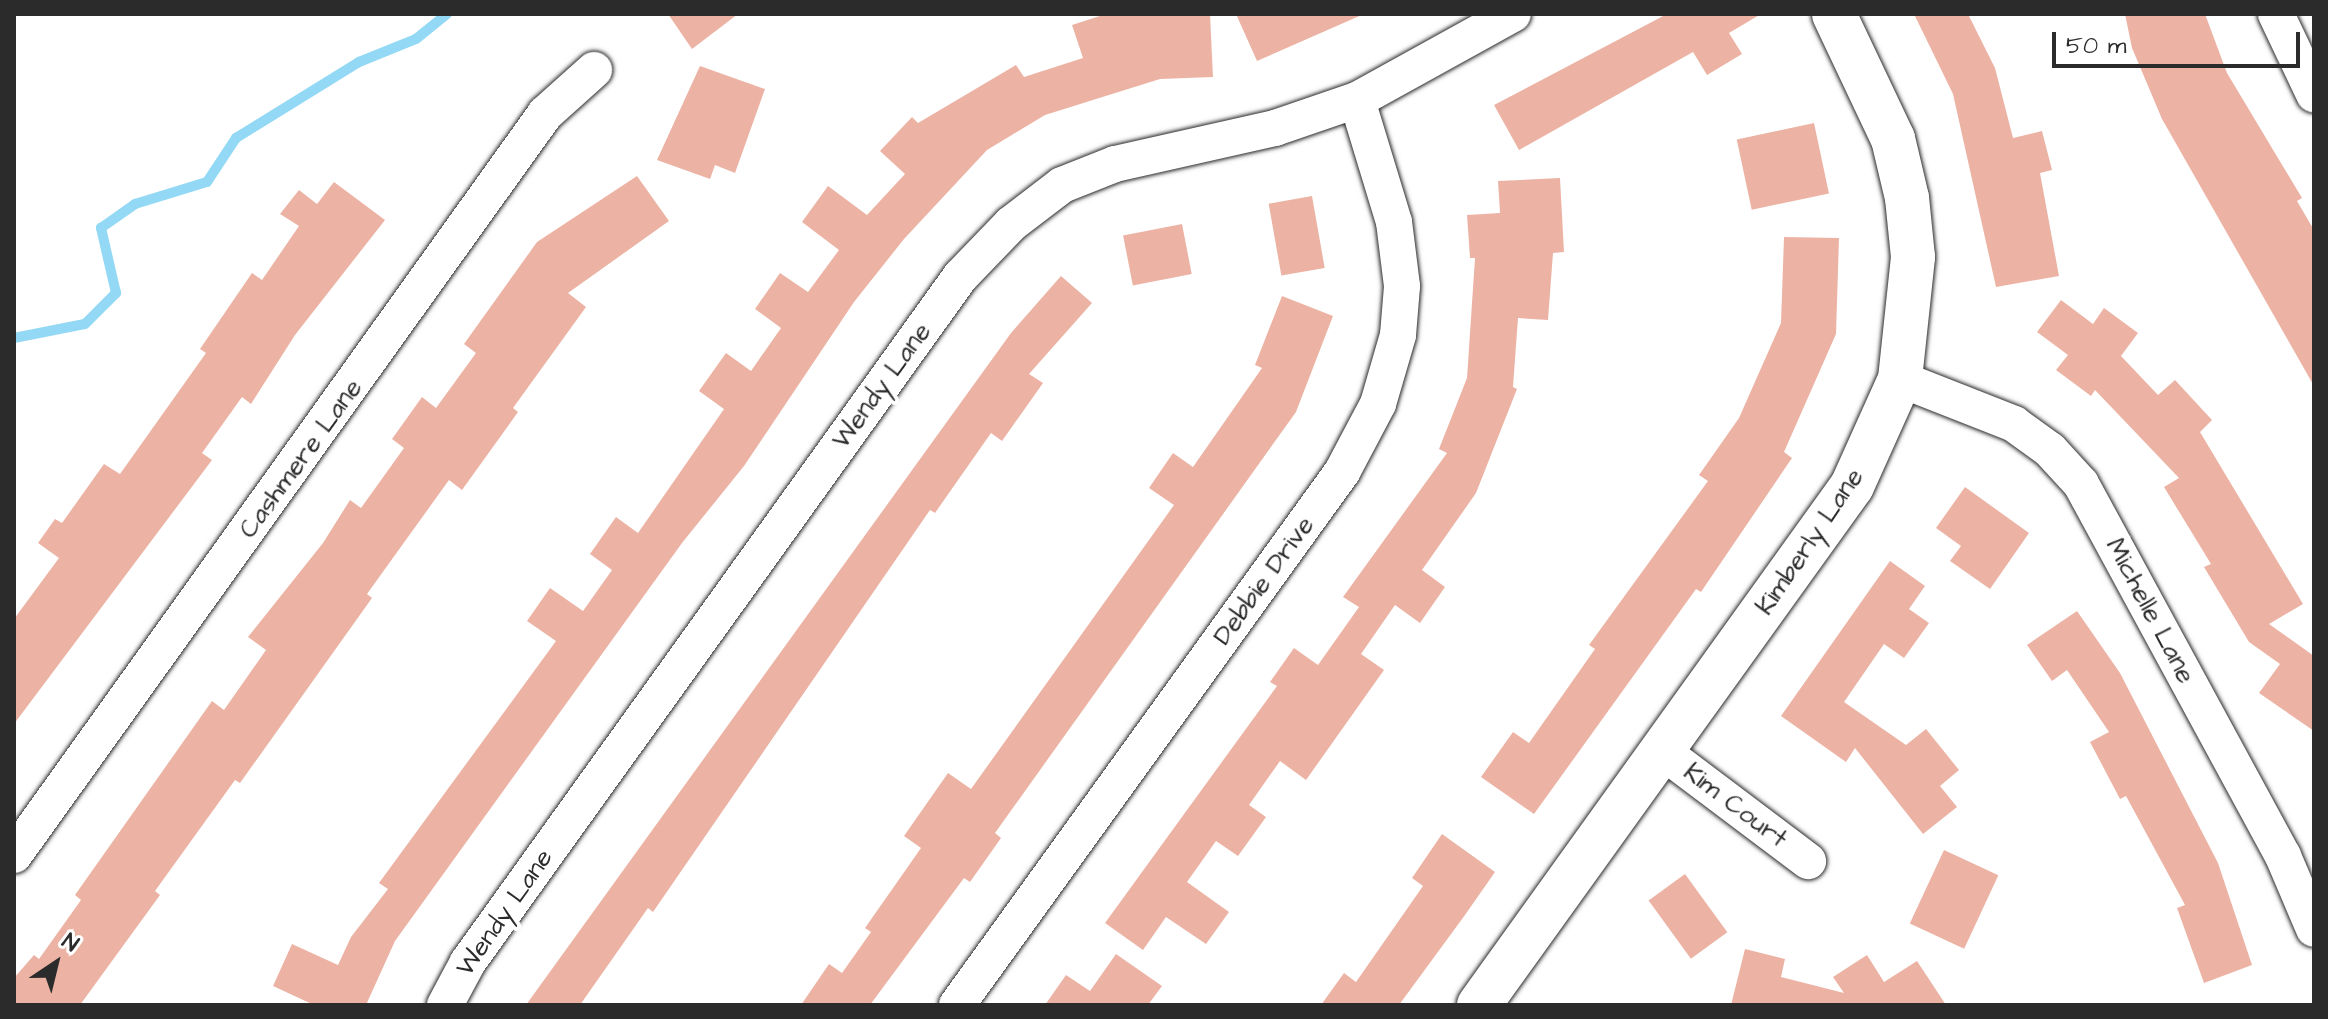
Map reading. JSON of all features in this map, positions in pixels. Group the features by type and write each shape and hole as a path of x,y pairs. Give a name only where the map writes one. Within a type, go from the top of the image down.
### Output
{"street":[{"name":"Wendy Lane","path":"445,1005 468,962 960,277 1011,224 1062,185 1115,164 1275,128 1357,100 1513,14"},
{"name":"Kimberly Lane","path":"1479,1005 1852,486 1900,379 1913,257 1907,198 1893,139 1834,14"},
{"path":"2276,14 2314,94"},
{"name":"Cashmere Lane","path":"14,855 545,114 594,70"},
{"name":"Debbie Drive","path":"957,1005 1342,472 1378,404 1398,335 1402,286 1394,222 1357,100"},
{"name":"Michelle Lane","path":"1900,379 2014,424 2050,450 2081,484 2283,856 2314,929"},
{"name":"Kim Court","path":"1662,751 1808,861"}],"building":[{"path":"668,14 738,14 692,49"},
{"path":"1106,14 1210,14 1213,77 1160,79 1045,115 987,150 904,239 854,302 744,466 682,543 395,941 366,1005 314,1005 273,986 292,944 338,965 351,937 388,889 379,883 556,641 527,621 550,588 583,611 612,570 590,554 616,517 638,533 724,409 699,391 726,353 751,371 781,328 755,309 780,273 808,292 839,250 802,222 828,186 867,215 905,174 880,151 912,117 918,123 1016,65 1024,77 1083,58 1072,25"},
{"path":"1236,14 1364,14 1257,61"},
{"path":"1667,14 1761,14 1729,33 1742,54 1707,75 1693,52 1519,150 1494,105"},
{"path":"1914,14 1968,14 1995,68 2013,138 2042,131 2052,170 2040,173 2059,276 1996,287 1953,94"},
{"path":"2125,14 2205,14 2227,73 2302,198 2297,201 2314,230 2314,386 2162,119 2132,48"},
{"path":"700,66 765,89 735,173 715,165 710,179 657,160"},
{"path":"1814,123 1829,193 1752,210 1737,139"},
{"path":"637,176 669,221 568,293 586,307 513,408 518,412 462,490 449,480 367,594 372,598 240,783 235,780 155,891 160,895 80,1005 14,1005 14,978 34,955 39,959 81,900 75,895 212,701 224,710 266,650 248,637 323,543 350,500 361,508 404,448 392,439 422,397 436,408 476,353 464,344 537,242"},
{"path":"1560,178 1564,252 1553,253 1548,320 1518,318 1513,387 1517,389 1476,493 1422,570 1445,587 1420,623 1395,605 1361,654 1384,670 1306,780 1280,761 1249,805 1266,817 1238,856 1216,841 1187,882 1229,912 1206,944 1166,917 1143,950 1105,923 1277,686 1270,682 1294,648 1318,665 1359,607 1343,597 1447,453 1439,449 1467,378 1475,258 1470,258 1467,215 1500,213 1498,181"},
{"path":"334,182 385,220 295,335 251,404 242,397 202,453 212,460 14,724 14,619 59,558 38,543 55,519 62,523 104,464 120,474 206,353 200,349 252,273 262,280 299,226 280,214 299,190 317,204"},
{"path":"1312,196 1325,268 1281,276 1269,204"},
{"path":"1182,224 1192,274 1133,286 1123,235"},
{"path":"1784,237 1839,238 1836,334 1784,452 1792,458 1701,592 1696,589 1534,814 1481,777 1513,732 1529,743 1595,649 1589,645 1708,481 1699,475 1739,418 1781,323"},
{"path":"1061,276 1092,303 1029,374 1043,383 1002,441 991,433 935,513 930,510 653,912 648,908 580,1005 526,1005 1011,333"},
{"path":"1282,296 1333,316 1296,412 995,833 1001,838 970,882 964,878 870,1005 801,1005 829,964 842,973 871,932 865,928 921,848 904,836 948,773 971,789 1174,505 1149,488 1173,453 1193,467 1262,368 1255,365"},
{"path":"2061,300 2093,324 2104,308 2138,333 2121,356 2158,395 2175,380 2212,420 2200,432 2303,604 2269,624 2314,656 2314,731 2259,693 2280,664 2249,642 2204,567 2211,564 2164,487 2179,478 2095,390 2091,396 2056,370 2068,355 2037,332"},
{"path":"1965,487 2029,533 1990,589 1950,561 1961,546 1936,528"},
{"path":"1890,561 1925,586 1909,609 1929,623 1904,658 1884,644 1844,702 1906,745 1926,729 1959,770 1940,786 1957,807 1923,834 1855,748 1846,762 1781,716"},
{"path":"2077,611 2120,673 2218,863 2252,965 2204,983 2177,908 2185,905 2126,796 2120,799 2090,742 2109,732 2067,670 2052,681 2027,645"},
{"path":"1442,834 1495,872 1465,915 1399,1005 1321,1005 1344,973 1356,982 1423,886 1412,878"},
{"path":"1944,850 1998,875 1964,949 1910,923"},
{"path":"1685,874 1727,932 1691,959 1649,900"},
{"path":"1745,949 1785,959 1781,977 1844,993 1833,977 1867,955 1884,982 1917,961 1946,1005 1731,1005"},
{"path":"1116,954 1162,986 1148,1005 1045,1005 1066,975 1090,991"}],"waterway":[{"path":"14,338 85,324 116,293 101,228 135,204 207,182 236,138 359,62 416,39 447,14"}]}
